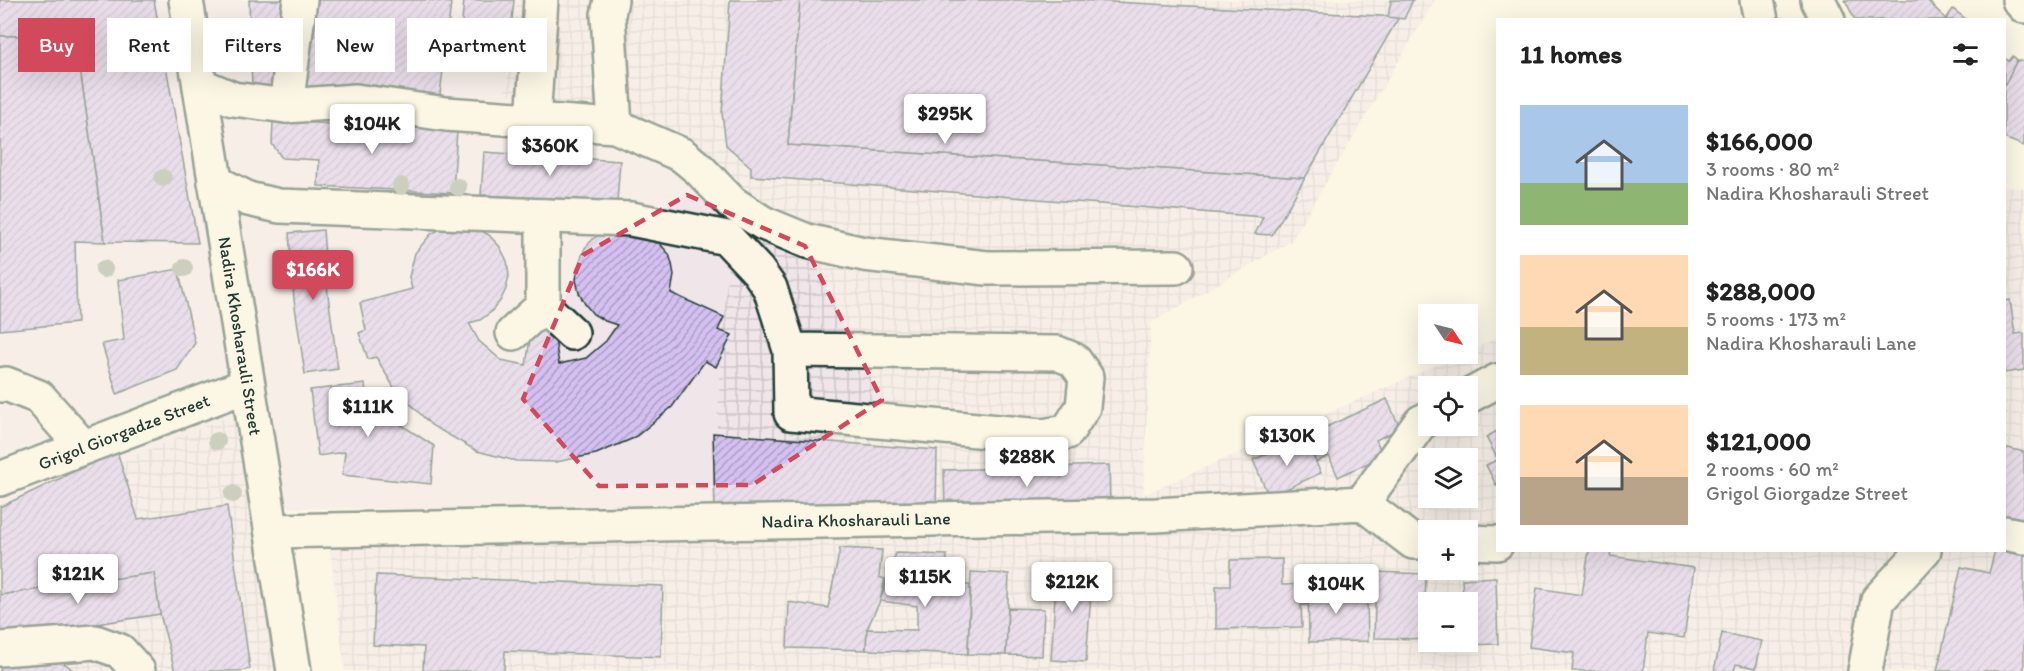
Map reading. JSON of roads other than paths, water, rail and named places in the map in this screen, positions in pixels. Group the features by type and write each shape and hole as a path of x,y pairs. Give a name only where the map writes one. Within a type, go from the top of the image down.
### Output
{"street":[{"name":"Nadira Khosharauli Street","path":"186,0 294,671"},
{"path":"286,106 300,0"},
{"path":"533,121 541,0"},
{"path":"611,0 608,15 615,126"},
{"path":"1757,0 1761,18"},
{"path":"1818,0 1827,18"},
{"path":"2019,0 2024,6"},
{"path":"200,85 233,99 286,106 356,101 446,114 615,126 682,155 732,203 763,223 807,241 864,254 987,268 1176,267"},
{"path":"215,182 248,199 279,206 631,219 727,238 758,271 770,288 790,350 791,413 1042,436 1067,432 1083,407 1086,377 1074,360 1056,352 790,350"},
{"path":"543,216 543,306 572,333"},
{"path":"513,333 543,306"},
{"path":"1478,391 1496,382"},
{"path":"0,384 6,384 39,397 83,447"},
{"name":"Grigol Giorgadze Street","path":"0,479 248,385"},
{"path":"1418,426 1362,503 1413,542 1418,542"},
{"name":"Nadira Khosharauli Lane","path":"272,531 1144,515 1362,503"},
{"path":"2006,533 2024,537"},
{"path":"1478,542 1496,543"},
{"path":"1864,671 1878,600 1922,552"},
{"path":"0,649 95,642 120,651 138,671"}]}
